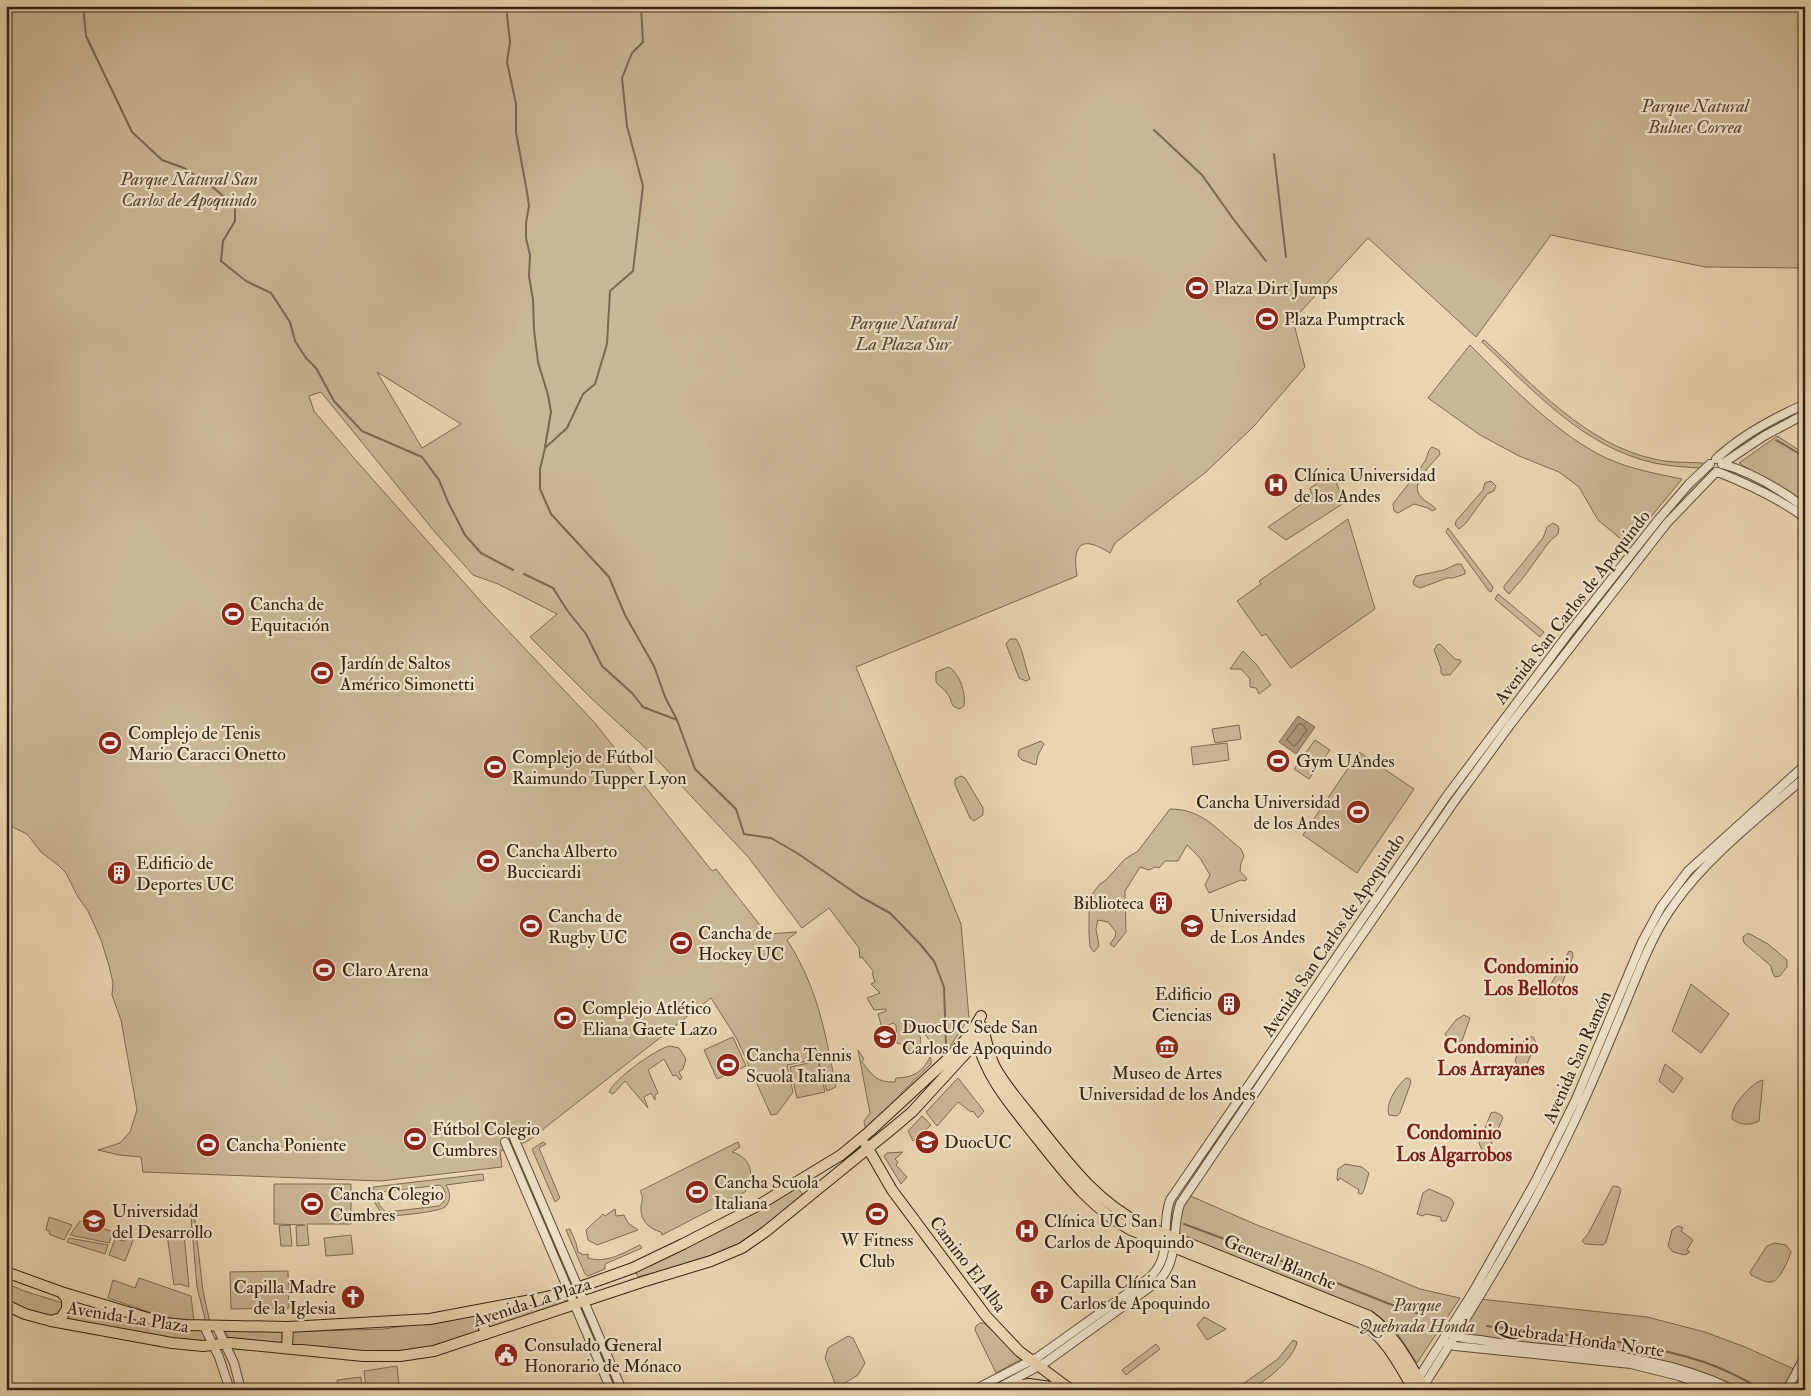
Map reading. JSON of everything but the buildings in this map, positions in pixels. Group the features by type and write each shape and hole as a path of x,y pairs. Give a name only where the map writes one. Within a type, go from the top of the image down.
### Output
{"main road":[{"name":"Avenida La Plaza","path":"6,1272 61,1292 164,1323 204,1326 288,1327 430,1319 479,1311 572,1290 633,1268 720,1226 800,1181 846,1152 979,1030 981,1016"},
{"path":"979,1030 1002,1078 1087,1184 1103,1200 1170,1241"},
{"path":"979,1030 977,1041 987,1069 999,1089 1086,1198 1102,1213 1121,1225 1170,1241"},
{"name":"Avenida La Plaza","path":"6,1305 25,1314 51,1321 172,1343 213,1345 224,1343 363,1356 400,1356 434,1351 711,1261 736,1250 758,1237 912,1112 977,1041"},
{"name":"Camino El Alba","path":"863,1137 892,1190 986,1316 1013,1345 1070,1390"},
{"path":"800,1181 806,1181 810,1185 812,1190 810,1195"},
{"name":"General Blanche","path":"1170,1241 1362,1323 1374,1331 1385,1343 1418,1387"},
{"path":"633,1268 633,1276 639,1283"},
{"path":"51,1321 61,1318 67,1310 67,1299 61,1292"},
{"path":"479,1311 486,1334"},
{"path":"287,1348 288,1327"},
{"path":"996,1389 1031,1384 1070,1390"}],"street":[{"name":"Avenida San Carlos de Apoquindo","path":"996,1389 1036,1364 1153,1274 1162,1263 1183,1199 1427,841 1510,725 1679,509 1735,444 1770,422 1805,404"},
{"name":"Avenida San Carlos de Apoquindo","path":"1170,1241 1168,1207 1173,1196 1419,836 1490,737 1574,627 1689,484 1764,436 1805,414"},
{"path":"1717,466 1758,479 1805,508"},
{"path":"1717,466 1792,508 1805,518"},
{"path":"1754,488 1753,482 1758,479"},
{"name":"Avenida San Ramón","path":"1418,1387 1450,1344 1451,1334 1543,1167 1576,1099 1642,942 1661,907 1688,871 1805,765"},
{"name":"Avenida San Ramón","path":"1418,1387 1442,1340 1451,1334 1482,1293 1562,1149 1602,1061 1649,946 1662,922 1694,879 1805,777"},
{"path":"1419,836 1425,836 1427,841"},
{"path":"514,1138 572,1290"},
{"path":"505,1142 572,1290 622,1390"},
{"path":"517,1171 526,1167"},
{"path":"579,1304 611,1390"},
{"path":"216,1325 234,1362 241,1390"},
{"path":"204,1326 222,1364 230,1390"},
{"name":"Quebrada Honda Norte","path":"1451,1334 1534,1347 1592,1352 1651,1362 1698,1375 1734,1390"},
{"name":"Quebrada Honda Norte","path":"1442,1340 1450,1344 1631,1364 1679,1376 1717,1390"},
{"path":"1787,1390 1805,1356"},
{"name":"Avenida San Carlos de Apoquindo","path":"974,1390 1036,1364"}],"green space":[{"path":"6,6 1805,6 1805,268 1705,267 1551,235 1476,337 1368,238 1293,320 1305,367 1254,426 1206,472 1115,543 1110,553 1090,544 1081,545 1076,556 1077,576 856,667 961,924 969,1018 943,1057 912,1018 903,1019 903,1022 917,1031 921,1041 920,1046 917,1045 912,1054 905,1045 897,1043 896,1025 893,1023 882,1028 878,1014 886,1011 886,1009 874,1010 867,998 880,993 871,984 875,982 872,973 874,972 862,957 860,958 859,948 829,908 802,928 749,858 651,753 592,699 530,637 557,614 498,584 473,575 434,531 321,392 309,396 314,411 483,604 594,722 712,871 716,869 767,934 797,932 787,940 806,975 819,1011 836,1087 827,1091 818,1059 787,1065 793,1092 777,1114 771,1115 737,1039 711,998 528,1141 500,1151 502,1167 381,1181 143,1172 141,1157 119,1155 98,1150 120,1143 130,1132 137,1110 121,1020 112,995 113,983 101,940 88,911 78,897 66,873 41,852 27,834 6,824","holes":["377,372 461,424 422,448"]},
{"path":"1484,340 1562,411 1583,427 1605,440 1629,451 1654,459 1704,464 1699,468 1654,463 1628,455 1604,444 1561,415 1540,397 1483,343 1482,341"},
{"path":"1470,345 1530,404 1580,443 1618,463 1682,479 1628,545 1598,520 1579,487 1559,472 1519,456 1480,435 1428,398"},
{"path":"1805,408 1805,411 1727,459 1724,458 1754,436"},
{"path":"1777,436 1805,454 1805,504 1739,463"},
{"path":"1432,447 1439,450 1440,454 1419,480 1418,492 1423,499 1436,509 1432,511 1414,504 1398,513 1394,511 1393,504 1421,467"},
{"path":"1333,473 1344,503 1286,540 1268,527 1312,497 1310,488"},
{"path":"1704,475 1706,479 1455,795 1452,793 1653,531 1687,491"},
{"path":"1491,481 1496,486 1494,491 1487,494 1466,523 1459,529 1455,525 1456,521 1483,490 1485,483"},
{"path":"1348,519 1375,609 1291,668 1266,634 1262,636 1237,601 1261,584 1259,581"},
{"path":"1553,523 1558,526 1558,534 1549,542 1509,594 1504,589 1504,586 1543,538 1547,527"},
{"path":"1448,528 1493,587 1491,592 1446,532"},
{"path":"1461,564 1465,574 1447,578 1420,588 1414,585 1413,582 1416,576 1444,570"},
{"path":"1498,594 1544,632 1540,637 1495,599"},
{"path":"1010,639 1016,639 1021,648 1030,679 1026,681 1019,678 1006,644"},
{"path":"1440,644 1455,659 1461,662 1450,675 1443,675 1441,673 1434,650"},
{"path":"1243,651 1256,664 1271,685 1259,694 1256,688 1250,687 1250,679 1241,669 1230,669"},
{"path":"949,667 956,674 963,690 964,706 959,709 953,706 949,697 936,680 936,672"},
{"path":"1239,725 1241,739 1215,743 1212,729"},
{"path":"1315,740 1330,750 1309,779 1294,769"},
{"path":"1041,741 1044,744 1038,755 1036,765 1022,760 1018,756 1019,750"},
{"path":"1227,743 1229,760 1193,765 1191,747"},
{"name":"Cancha Universidad de los Andes","path":"1359,752 1414,789 1357,873 1303,835"},
{"path":"961,776 965,778 983,808 983,815 974,821 970,818 955,785 955,779"},
{"path":"1170,809 1182,810 1201,817 1241,849 1244,856 1240,871 1247,879 1209,893 1205,885 1210,875 1200,858 1187,845 1178,861 1165,861 1159,868 1155,867 1149,870 1140,867 1125,891 1126,932 1114,947 1110,944 1116,932 1108,922 1098,920 1096,929 1099,946 1094,952 1090,947 1089,934 1089,906 1092,894 1125,859 1138,851"},
{"path":"1424,836 1426,837 1178,1200 1172,1215 1171,1233 1168,1233 1170,1213 1176,1196"},
{"path":"1748,933 1768,944 1787,960 1787,967 1780,976 1775,977 1771,966 1744,943 1743,937"},
{"name":"Condominio Los Bellotos","path":"1569,951 1572,952 1573,956 1560,989 1554,990 1551,984"},
{"path":"1691,984 1729,1014 1701,1053 1672,1031"},
{"name":"Condominio Los Arrayanes","path":"1464,1015 1470,1018 1462,1041 1447,1037 1445,1034 1456,1020"},
{"path":"733,1037 746,1066 717,1079 704,1050"},
{"name":"Condominio Los Arrayanes","path":"1527,1037 1533,1037 1536,1043 1526,1066 1522,1067 1517,1065 1515,1060"},
{"path":"670,1046 679,1048 686,1059 683,1069 679,1072 682,1078 680,1080 676,1075 673,1076 664,1059 648,1070 658,1093 655,1095 655,1100 651,1093 644,1097 648,1108 625,1081 613,1094 609,1092 636,1065 656,1052"},
{"path":"858,1050 864,1059 862,1062 872,1074 879,1080 889,1082 895,1082 896,1078 907,1077 916,1073 924,1067 930,1057 931,1059 931,1064 901,1093 901,1101 866,1132 864,1121 870,1113"},
{"path":"818,1061 825,1092 797,1098 790,1067"},
{"path":"1665,1064 1683,1078 1673,1093 1659,1081"},
{"path":"958,1078 984,1111 978,1118 973,1111 971,1112 958,1102 937,1126 926,1112"},
{"name":"Condominio Los Algarrobos","path":"1406,1078 1410,1079 1411,1082 1400,1113 1397,1116 1389,1115 1390,1100 1399,1085"},
{"path":"1763,1080 1759,1121 1745,1124 1738,1123 1732,1119 1732,1113 1741,1097 1755,1084"},
{"name":"Condominio Los Algarrobos","path":"1495,1112 1503,1118 1489,1149 1485,1151 1482,1150 1479,1143 1491,1113"},
{"path":"922,1116 931,1125 913,1141 908,1131"},
{"path":"543,1142 546,1144 539,1148 560,1198 555,1202 532,1149"},
{"path":"738,1142 740,1147 732,1152 744,1158 751,1174 745,1192 662,1235 661,1232 653,1229 646,1223 641,1212 642,1197 640,1191"},
{"path":"903,1152 895,1159 898,1162 896,1165 907,1177 901,1184 884,1156 887,1153"},
{"path":"519,1157 620,1390 614,1390 516,1158"},
{"path":"1345,1164 1362,1167 1369,1173 1362,1194 1358,1193 1359,1190 1340,1178 1338,1181 1338,1169"},
{"path":"483,1174 484,1180 446,1185 449,1199 445,1207 440,1209 423,1213 375,1218 374,1214 381,1213 375,1203 373,1187","holes":["440,1185 443,1188 445,1198 439,1206 387,1212 381,1208 378,1200 383,1192"]},
{"name":"Cancha Colegio Cumbres","path":"274,1184 351,1184 351,1224 307,1224 309,1245 297,1246 296,1226 305,1225 274,1224"},
{"path":"1613,1186 1619,1187 1621,1190 1606,1242 1603,1245 1585,1244 1582,1241 1588,1234"},
{"path":"797,1187 804,1196 747,1240 714,1256 638,1277 635,1270"},
{"path":"1429,1189 1450,1198 1454,1203 1446,1221 1441,1221 1441,1217 1417,1214 1423,1193"},
{"name":"Parque Quebrada Honda","path":"1186,1194 1257,1225 1420,1289 1460,1298 1417,1363 1393,1327 1365,1309 1179,1235 1180,1204"},
{"path":"191,1204 193,1205 203,1291 210,1323 206,1323 197,1287"},
{"path":"615,1209 616,1216 624,1215 628,1223 638,1230 597,1245 588,1240 586,1230 603,1214 605,1216"},
{"path":"49,1217 72,1225 64,1240 49,1234 50,1231 46,1230"},
{"path":"80,1221 123,1235 122,1238 112,1235 109,1243 70,1235"},
{"path":"290,1225 292,1246 281,1246 279,1226"},
{"path":"1678,1226 1683,1228 1681,1231 1693,1240 1687,1250 1690,1252 1685,1255 1673,1252 1668,1246 1672,1230"},
{"path":"570,1229 578,1252 584,1255 588,1254 588,1258 608,1259 640,1245 642,1248 605,1264 605,1269 588,1276 585,1274 566,1230"},
{"path":"184,1233 189,1287 179,1284 174,1285 167,1234"},
{"path":"351,1235 353,1254 326,1256 324,1238"},
{"path":"128,1236 134,1238 125,1261 109,1255 115,1239 125,1241"},
{"path":"69,1238 108,1245 105,1254 67,1242"},
{"path":"1775,1243 1786,1245 1791,1252 1786,1265 1777,1278 1769,1282 1751,1275 1750,1272 1767,1246"},
{"path":"288,1271 289,1308 231,1309 230,1272"},
{"path":"139,1278 191,1296 194,1321 161,1316 108,1298 113,1280 135,1288"},
{"path":"6,1283 24,1291 66,1304 56,1317 28,1312 6,1301"},
{"path":"564,1295 568,1306 468,1338 419,1350 362,1353 229,1338 225,1330 282,1332 384,1329 503,1311"},
{"name":"Parque Quebrada Honda","path":"1480,1299 1647,1317 1705,1332 1745,1347 1794,1369 1783,1390 1743,1390 1690,1368 1639,1355 1468,1337 1461,1331"},
{"path":"70,1305 137,1326 140,1319 203,1330 210,1343 179,1341 64,1318"},
{"path":"1204,1317 1226,1329 1207,1340 1197,1325"},
{"path":"984,1323 1024,1358 996,1373 975,1330 976,1326"},
{"path":"848,1336 853,1338 865,1363 858,1375 837,1388 825,1358 828,1348"},
{"path":"1293,1340 1297,1342 1295,1349 1275,1372 1257,1385 1242,1390 1240,1386 1278,1359"},
{"path":"1156,1344 1160,1349 1126,1375 1122,1370"},
{"path":"397,1366 399,1384 366,1389 364,1371"},
{"path":"361,1377 362,1390 338,1390 337,1380"}],"water":[{"path":"1298,716 1315,727 1296,754 1279,742"}],"waterway":[{"path":"83,6 86,36 132,132 162,160 184,168 214,188 235,207 235,221 223,241 221,261 246,281 271,293 290,322 295,341 306,358 316,368 334,401 362,431 422,457 439,480 465,535 481,553 513,570"},
{"path":"506,6 510,42 507,62 516,104 516,132 529,206 526,238 530,255 529,276 533,300 534,330 538,362 551,412 545,447"},
{"path":"641,6 643,42 632,53 622,78 627,126 643,186 633,271 610,291 607,344 595,384 583,394 567,428 545,448 540,469 540,489 551,514 609,577 625,615 654,666 695,769 736,809 744,834 771,838 797,853 861,897 890,913 920,944 934,961 944,987 946,1045"},
{"path":"1154,130 1202,175 1266,261"},
{"path":"1274,154 1286,257"},
{"path":"1776,440 1805,457"},
{"path":"524,574 553,588 586,634 602,666 632,693 643,707 677,720"},
{"path":"1184,1224 1425,1316"},
{"path":"1487,1326 1624,1343 1678,1354 1704,1362 1762,1390"},
{"path":"1796,1390 1805,1370"}],"place":[{"name":"Plaza Dirt Jumps","path":"1197,288"},
{"name":"Plaza Pumptrack","path":"1267,319"},
{"name":"Clínica Universidad de los Andes","path":"1276,485"},
{"name":"Cancha de Equitación","path":"233,614"},
{"name":"Jardín de Saltos Américo Simonetti","path":"322,673"},
{"name":"Complejo de Tenis Mario Caracci Onetto","path":"110,743"},
{"name":"Gym UAndes","path":"1278,761"},
{"name":"Complejo de Fútbol Raimundo Tupper Lyon","path":"495,767"},
{"name":"Cancha Universidad de los Andes","path":"1358,812"},
{"name":"Cancha Alberto Buccicardi","path":"488,861"},
{"name":"Edificio de Deportes UC","path":"119,873"},
{"name":"Biblioteca","path":"1161,903"},
{"name":"Cancha de Rugby UC","path":"531,926"},
{"name":"Universidad de Los Andes","path":"1192,926"},
{"name":"Cancha de Hockey UC","path":"681,943"},
{"name":"Claro Arena","path":"324,970"},
{"name":"Edificio Ciencias","path":"1229,1004"},
{"name":"Complejo Atlético Eliana Gaete Lazo","path":"565,1018"},
{"name":"DuocUC Sede San Carlos de Apoquindo","path":"885,1037"},
{"name":"Museo de Artes Universidad de los Andes","path":"1167,1047"},
{"name":"Cancha Tennis Scuola Italiana","path":"728,1065"},
{"name":"Fútbol Colegio Cumbres","path":"415,1139"},
{"name":"DuocUC","path":"927,1142"},
{"name":"Cancha Poniente","path":"208,1145"},
{"name":"Cancha Scuola Italiana","path":"697,1192"},
{"name":"Cancha Colegio Cumbres","path":"312,1204"},
{"name":"W Fitness Club","path":"877,1214"},
{"name":"Universidad del Desarrollo","path":"94,1221"},
{"name":"Clínica UC San Carlos de Apoquindo","path":"1027,1231"},
{"name":"Capilla Clínica San Carlos de Apoquindo","path":"1042,1292"},
{"name":"Capilla Madre de la Iglesia","path":"353,1297"},
{"name":"Consulado General Honorario de Mónaco","path":"506,1355"}],"district":[{"name":"Condominio Los Bellotos","path":"1531,977"},
{"name":"Condominio Los Arrayanes","path":"1491,1057"},
{"name":"Condominio Los Algarrobos","path":"1454,1143"}],"park label":[{"name":"Parque Natural Bulnes Correa","path":"1695,116"},
{"name":"Parque Natural San Carlos de Apoquindo","path":"189,189"},
{"name":"Parque Natural La Plaza Sur","path":"903,333"}]}
